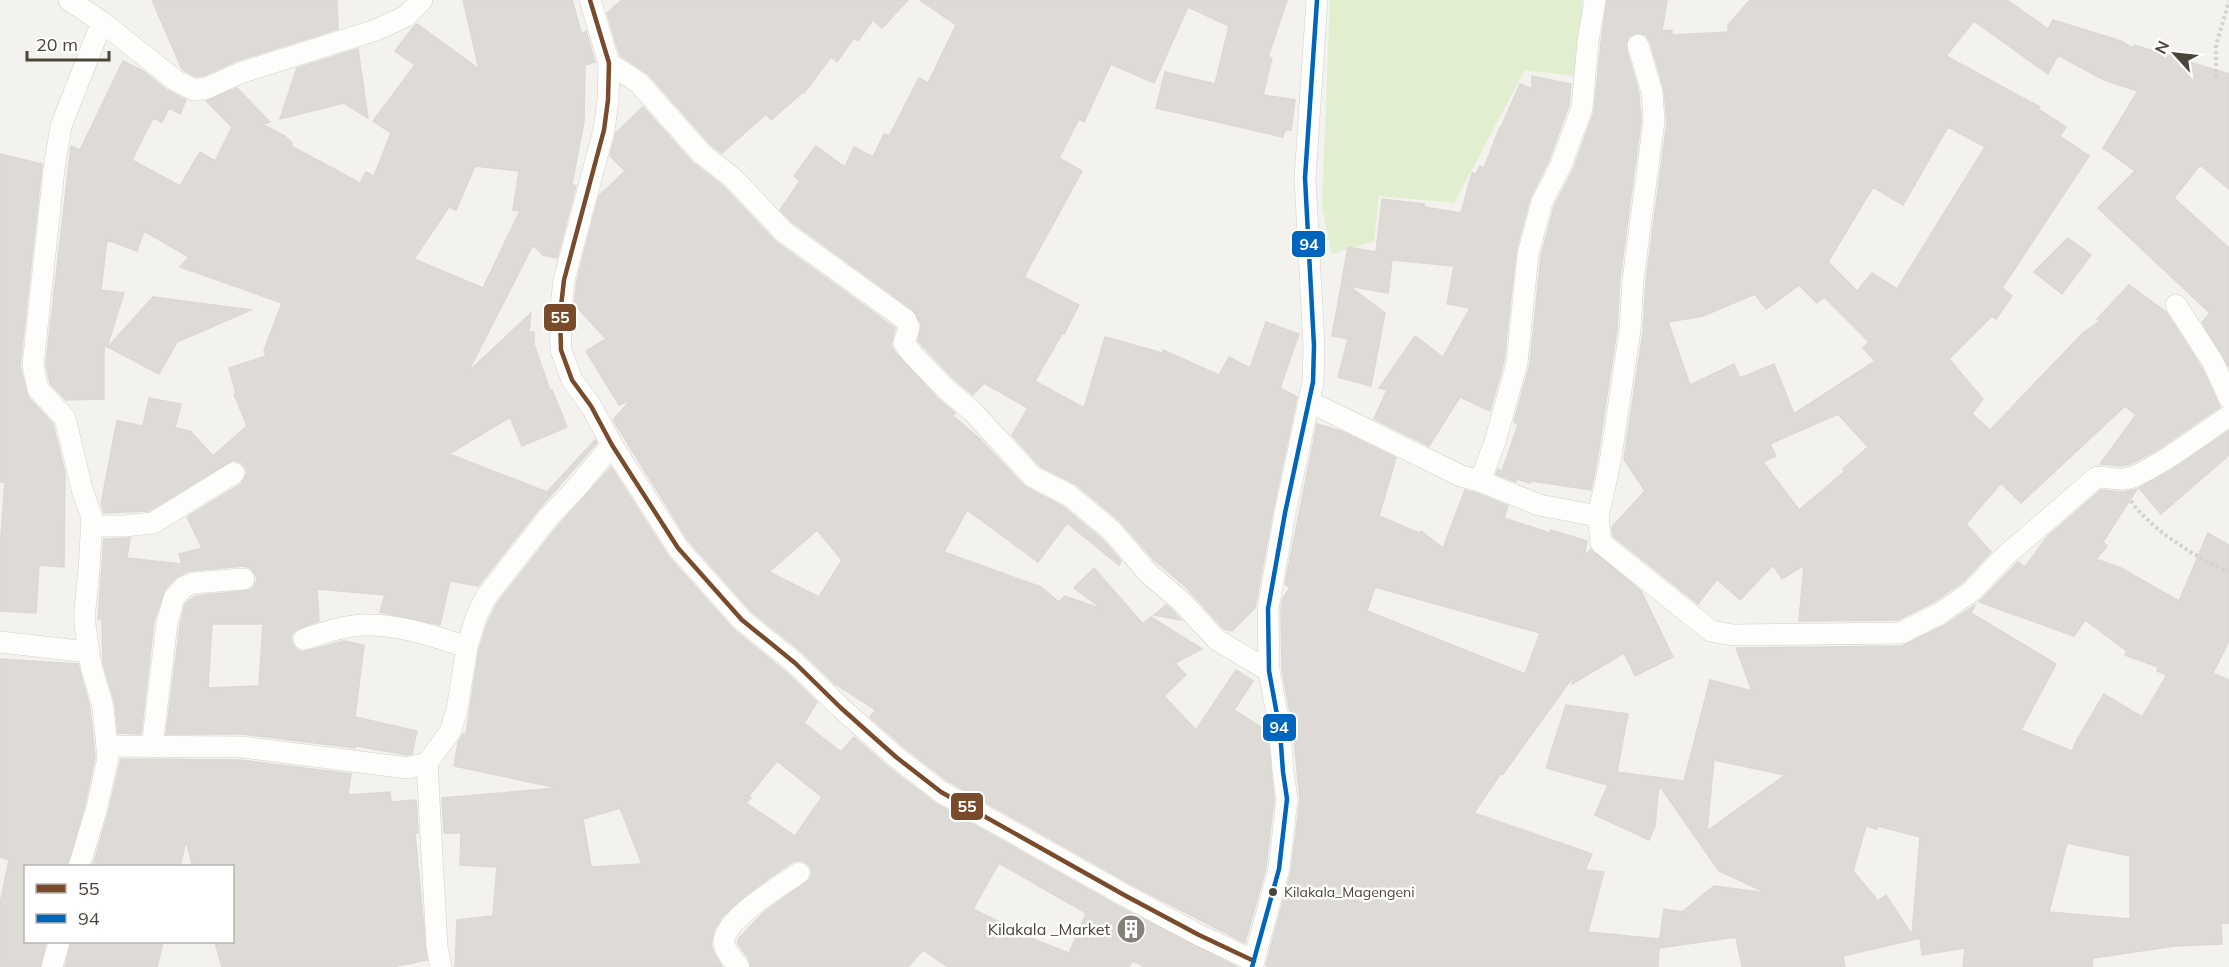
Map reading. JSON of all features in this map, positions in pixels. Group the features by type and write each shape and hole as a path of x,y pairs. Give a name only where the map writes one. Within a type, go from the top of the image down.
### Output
{"street":[{"path":"69,0 102,22 175,80 194,90 207,88 240,73 376,30 406,16 422,0"},
{"path":"590,0 609,63 608,100 604,130 573,239 564,280 560,315 561,350 573,380 678,548 742,620 795,663 896,757 949,797 1253,964 1279,869 1287,799 1280,731 1269,671 1268,609 1285,513 1313,382 1314,346 1305,178 1317,0"},
{"path":"1480,482 1495,441 1517,363 1528,254 1542,202 1561,165 1582,108 1594,0"},
{"path":"80,865 104,777 108,747 103,707 88,652 85,609 92,518 82,489 65,418 38,389 33,365 54,169 61,126 102,22"},
{"path":"1638,45 1652,92 1654,121 1633,280 1630,330 1610,463 1598,516 1601,543 1711,631 1732,635 1901,633 1940,614 1972,591 2005,556 2097,477 2124,480 2147,470 2229,416"},
{"path":"609,63 639,83 702,154 733,178 784,232 906,320 909,328 904,343 913,355 946,389 973,412 1033,477 1070,495 1113,531 1149,574 1181,601 1217,640 1269,671"},
{"path":"2176,305 2212,362 2229,398"},
{"path":"1310,402 1461,476 1539,505 1598,516"},
{"path":"441,967 437,947 428,764 450,732 457,710 467,647 476,617 486,597 547,519 612,445"},
{"path":"92,526 153,523 234,473"},
{"path":"152,747 167,623 174,598 184,587 193,583 244,579"},
{"path":"304,639 340,628 362,625 387,626 411,629 467,647"},
{"path":"0,642 88,652"},
{"path":"108,747 242,747 408,768 428,764"},
{"path":"739,967 725,946 725,934 729,927 754,905 799,873"},
{"path":"52,967 59,943"}],"path":[{"path":"2216,78 2216,45 2229,2"},
{"path":"2132,503 2168,538 2206,562 2229,572"}],"green space":[{"path":"1330,0 1582,0 1583,77 1525,70 1454,203 1379,196 1374,241 1332,254 1322,208"}],"building":[{"path":"152,0 337,0 338,29 236,61 196,77 182,69"},
{"path":"463,0 572,0 582,35 586,31 595,62 585,65 584,121 572,184 576,186 557,258 543,255 533,245 468,372 531,313 529,332 534,332 534,344 550,391 552,390 567,427 522,446 510,417 449,454 547,492 595,440 597,443 537,511 478,586 450,581 440,625 380,612 385,595 317,589 319,621 295,630 291,637 292,643 302,652 344,641 364,645 355,717 417,731 412,754 243,734 166,734 185,604 196,596 251,590 256,584 257,577 250,568 244,566 188,571 175,578 165,589 154,621 141,734 118,733 115,704 103,663 102,620 98,619 104,539 130,538 127,558 182,564 179,554 202,548 187,517 241,484 247,473 241,462 233,460 149,511 104,513 101,504 117,421 143,426 149,398 181,404 175,428 190,431 213,456 247,426 234,394 236,393 229,368 266,356 264,350 282,303 180,267 189,257 144,231 137,251 107,240 101,290 124,293 107,347 104,345 104,399 66,400 50,383 46,364 71,146 80,150 123,61 143,71 167,90 186,100 180,114 169,108 162,122 153,118 132,160 180,186 200,152 215,161 232,127 206,101 237,88 270,122 262,124 285,136 292,143 291,146 360,183 366,172 374,176 391,133 373,121 415,65 395,51 414,26 417,24 479,69","holes":["475,166 519,171 513,210 520,211 483,288 414,259 449,207 456,210","212,624 263,624 259,686 208,688"]},
{"path":"622,0 908,0 882,28 873,20 858,41 854,38 837,62 831,57 804,93 771,120 766,114 722,153 711,145 649,75 620,55 607,13"},
{"path":"920,0 1287,0 1268,57 1272,58 1263,95 1295,100 1291,130 1285,130 1283,137 1156,108 1165,72 1215,84 1229,26 1188,7 1154,83 1111,64 1084,122 1079,119 1059,158 1082,171 1024,277 1079,305 1035,381 1084,408 1105,337 1162,353 1163,350 1219,375 1229,357 1250,368 1266,322 1299,334 1280,388 1297,397 1255,608 1232,631 1224,629 1187,588 1154,560 1120,521 1077,485 1041,467 1012,435 1028,408 984,383 973,395 955,380 918,341 921,324 913,310 792,222 780,210 800,181 794,176 816,146 845,167 854,147 873,157 884,134 889,136 919,78 928,83 956,25"},
{"path":"1607,0 1667,0 1662,31 1672,30 1672,35 1728,32 1728,25 1750,0 2007,0 2048,29 2053,20 2121,41 2133,48 2134,45 2229,74 2229,189 2200,165 2174,198 2229,248 2229,367 2202,322 2210,313 2098,208 2135,171 2103,148 2138,91 2104,80 2058,55 2048,74 1974,21 1946,56 2040,107 2038,109 2066,127 2060,136 2089,156 2002,288 2012,296 1996,319 1992,316 1949,359 1983,399 1972,414 1990,430 2083,333 2100,321 2097,319 2129,285 2166,312 2202,368 2220,407 2155,451 2130,464 2122,466 2100,464 2136,415 2125,406 2021,503 2001,483 1966,524 1991,552 1964,581 1932,603 1898,620 1799,621 1804,565 1782,579 1773,565 1740,600 1717,579 1698,604 1613,536 1612,527 1645,491 1624,459 1643,332 1646,281 1667,122 1664,89 1650,41 1646,35 1635,33 1628,37 1626,48 1639,94 1641,121 1620,278 1617,329 1591,490 1531,481 1530,483 1517,479 1516,482 1496,474 1498,469 1502,471 1518,425 1514,422 1530,364 1541,256 1554,207 1573,170 1594,112","holes":["1948,127 1985,147 1897,289 1872,273 1857,291 1828,262 1873,187 1903,205","1799,285 1817,303 1824,297 1869,342 1863,348 1875,361 1794,414 1774,364 1740,378 1734,364 1690,385 1668,322 1703,316 1755,294 1766,309","1838,414 1868,447 1843,469 1845,471 1799,510 1763,462 1776,456 1770,444"]},
{"path":"358,49 368,118 344,103 280,119 297,68"},
{"path":"1532,76 1571,84 1569,105 1549,160 1530,198 1516,251 1504,361 1490,411 1460,397 1429,446 1374,419 1387,390 1379,388 1415,336 1443,357 1470,308 1447,304 1454,266 1392,260 1388,293 1349,286 1385,313 1371,386 1338,377 1348,339 1332,336 1348,247 1376,252 1382,199 1424,204 1424,207 1461,213 1472,173 1476,174 1480,166 1484,168 1520,84 1532,89"},
{"path":"643,107 692,162 724,187 776,242 895,328 891,345 894,351 937,398 955,413 953,416 981,440 1024,486 1062,506 1103,540 1121,561 1119,565 1067,523 1038,562 967,510 944,552 1041,587 1059,602 1065,596 1102,609 1074,588 1094,568 1143,624 1151,617 1202,649 1175,663 1186,675 1164,696 1196,730 1236,670 1253,681 1234,710 1267,731 1274,799 1266,867 1245,943 1132,885 948,781 870,717 876,710 835,684 803,653 751,611 688,540 613,420 631,400 619,405 586,351 606,339 574,304 580,268 584,265 581,265 599,196 625,171 610,156 616,133","holes":["817,530 842,560 819,597 769,572"]},
{"path":"0,154 42,164 20,367 28,397 53,424 65,473 64,567 39,565 36,613 0,611 0,549 5,482 0,482"},
{"path":"2068,238 2091,255 2062,294 2034,272"},
{"path":"153,297 251,310 177,342 159,374 108,347"},
{"path":"1317,424 1341,431 1396,458 1379,516 1419,533 1421,531 1443,548 1465,490 1476,493 1508,506 1504,518 1550,533 1551,530 1587,541 1584,557 1591,549 1641,591 1673,657 1635,676 1624,653 1572,684 1575,674 1474,813 1592,854 1585,870 1604,872 1588,932 1659,939 1659,944 1664,909 1682,912 1714,886 1767,893 1719,871 1659,785 1655,826 1649,840 1595,815 1608,785 1546,768 1566,705 1628,714 1617,772 1684,781 1710,680 1752,691 1736,648 1902,646 1945,625 1975,605 1971,613 2056,664 2021,730 2072,751 2104,694 2142,717 2167,675 2157,671 2158,667 2125,655 2127,651 2085,620 2074,636 1979,602 2018,562 2025,567 2047,537 2101,490 2123,492 2137,489 2103,542 2107,546 2096,559 2121,568 2179,601 2208,533 2229,545 2229,641 2213,673 2229,680 2229,923 2221,923 2222,944 2175,946 2093,958 2092,967 1963,967 1965,948 1922,955 1920,938 1843,956 1845,967 1742,967 1736,937 1659,948 1658,967 1269,967 1266,965 1291,872 1300,800 1293,729 1282,670 1281,610 1283,598 1290,588 1285,584","holes":["1375,587 1540,633 1525,674 1367,611","1714,760 1785,775 1707,831","1866,826 1877,829 1878,826 1920,837 1912,935 1886,895 1878,901 1853,871","2067,843 2130,856 2130,919 2049,912"]},
{"path":"2229,431 2229,455 2161,514 2139,488 2168,472"},
{"path":"611,467 668,556 733,629 787,673 817,702 804,723 841,752 854,737 935,803 1120,907 1237,967 1145,967 1132,961 1129,967 948,967 923,950 908,967 751,967 749,959 738,944 738,939 762,914 810,879 812,873 810,866 799,860 792,862 747,894 722,917 714,930 711,945 722,967 455,967 457,920 493,916 497,867 460,865 461,833 444,833 442,798 558,788 454,766 458,743 463,734 466,734 479,650 488,622 497,604 557,527","holes":["777,761 822,797 795,836 746,803","620,808 642,864 591,867 583,819","999,863 1086,913 1069,953 1038,941 973,909"]},
{"path":"1166,605 1172,610 1181,620 1154,615"},
{"path":"0,659 78,664 90,709 95,757 84,808 68,865 24,865 24,943 46,943 40,967 0,967 0,904 9,860 0,857"},
{"path":"121,759 241,760 351,774 348,795 390,792 391,802 416,800 418,833 415,833 427,960 392,967 222,967 215,943 234,943 234,865 192,865 186,841 180,865 104,865 94,862 93,865"},
{"path":"71,943 163,943 157,967 65,967"}],"transit line":[{"name":"55","path":"590,0 609,63 608,100 604,130 564,280 560,315 561,350 572,380 591,406 612,445 678,548 742,620 795,663 896,757 941,792 1126,896 1254,961"},
{"name":"94","path":"1252,967 1279,869 1287,799 1280,731 1269,671 1268,609 1285,513 1313,382 1314,346 1305,178 1317,0"}],"place":[{"name":"Kilakala_Magengeni","path":"1273,892"},
{"name":"Kilakala _Market","path":"1131,929"}]}
